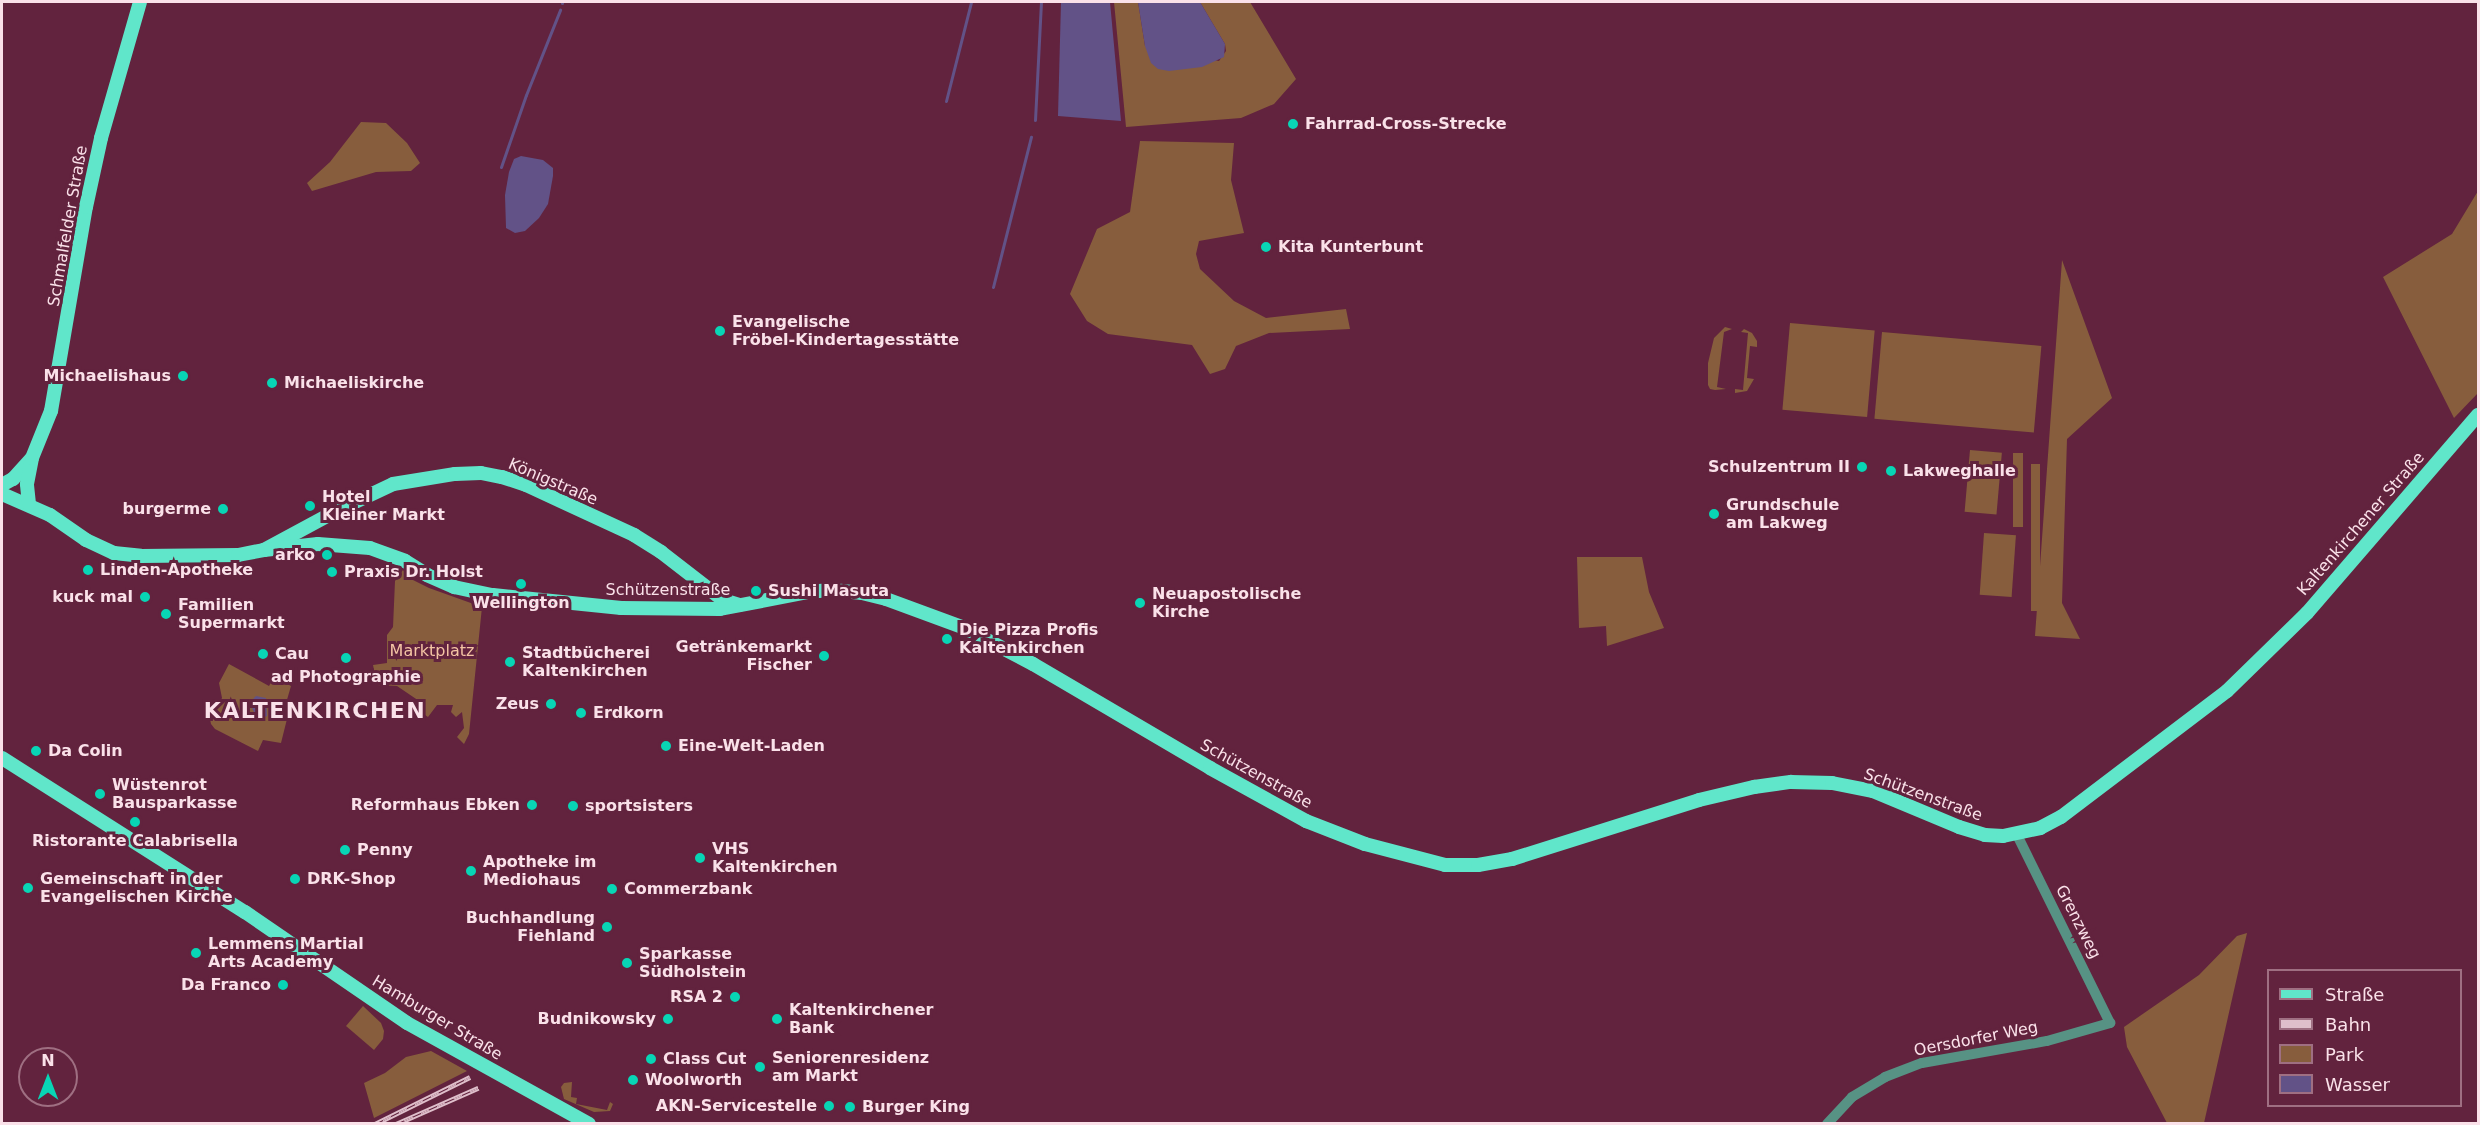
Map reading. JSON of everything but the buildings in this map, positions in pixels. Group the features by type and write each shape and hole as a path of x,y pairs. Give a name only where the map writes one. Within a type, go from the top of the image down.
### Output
{"main road":[{"name":"Schmalfelder Straße","path":"23,502 32,458 51,411 98,149 140,2"},
{"name":"Kaltenkirchener Straße","path":"2017,835 2040,828 2061,817 2227,691 2268,654 2307,613 2478,415"},
{"name":"Schmalfelder Straße","path":"2,485 13,479 32,458"},
{"name":"Königstraße","path":"23,502 96,545 126,556 238,555 264,550 393,484 455,474 502,477 634,535 661,552 723,600 744,606"},
{"path":"2,494 23,502"},
{"path":"315,522 314,531 318,540 327,545"},
{"name":"Schützenstraße","path":"264,550 327,545 370,548 390,554 454,587 493,595 621,608 706,609 744,606 808,592 833,590 862,592 905,604 962,627 1033,664 1205,765 1306,820 1365,844 1445,865 1478,865 1512,858 1699,800 1754,787 1791,782 1832,783 1873,791 1985,835 2017,835"},
{"path":"706,609 712,598 711,592"},
{"name":"Hamburger Straße","path":"2,758 245,912 407,1023 589,1124"}],"street":[{"name":"Grenzweg","path":"2017,835 2110,1023"},
{"name":"Oersdorfer Weg","path":"1827,1124 1852,1097 1885,1077 1922,1063 2066,1037 2110,1023"}],"green space":[{"path":"1114,2 1138,2 1145,46 1219,61 1226,51 1225,44 1200,2 1250,2 1296,79 1274,104 1241,118 1126,127"},
{"path":"361,122 386,123 407,143 420,163 411,171 376,172 312,191 307,183 330,162"},
{"path":"1140,141 1234,143 1231,180 1244,233 1199,241 1196,254 1200,269 1234,301 1266,318 1346,309 1350,329 1269,333 1236,346 1225,369 1210,374 1192,345 1108,334 1087,321 1070,294 1097,229 1130,212"},
{"path":"2478,191 2478,393 2454,418 2383,277 2452,234"},
{"path":"2062,260 2112,398 2067,439 2062,603 2080,639 2035,636"},
{"path":"1790,323 1875,330 1867,417 1782,410"},
{"path":"1725,327 1732,329 1724,332 1717,387 1726,389 1710,389 1708,363 1714,338"},
{"path":"1744,329 1752,333 1757,341 1757,347 1750,346 1747,378 1754,379 1747,391 1735,393 1735,389 1743,390 1748,333 1741,332"},
{"path":"1882,332 2041,346 2034,433 1874,419"},
{"path":"1970,450 2002,453 1996,515 1965,512"},
{"path":"2013,453 2023,453 2023,527 2013,527"},
{"path":"2031,464 2040,464 2040,611 2031,611"},
{"path":"1984,533 2016,535 2012,597 1980,595"},
{"path":"1577,557 1642,557 1649,592 1664,628 1607,646 1606,626 1579,628"},
{"name":"Marktplatz","path":"403,570 409,578 429,588 482,607 469,734 464,744 457,737 464,728 462,712 456,717 451,712 453,705 437,705 428,717 422,713 425,705 397,686 377,685 373,665 387,663 387,635 393,627 395,581"},
{"path":"229,664 269,686 274,677 291,686 282,717 287,719 281,743 263,740 258,751 215,729 211,724 210,719 222,698 219,683"},
{"path":"2247,933 2204,1123 2167,1123 2127,1047 2124,1027 2199,975 2237,936"},
{"path":"363,1006 381,1023 384,1031 383,1039 374,1050 346,1026"},
{"path":"431,1051 467,1071 374,1118 364,1083 385,1073 406,1057"},
{"path":"572,1082 571,1097 577,1098 576,1104 607,1110 610,1102 613,1104 610,1111 594,1112 564,1099 561,1087 564,1083"}],"water":[{"path":"1061,2 1110,2 1121,121 1058,116"},
{"path":"1138,2 1200,2 1225,44 1224,57 1202,67 1169,71 1158,69 1151,63 1145,46"},
{"path":"521,156 543,160 553,168 553,176 548,204 539,218 525,231 515,233 506,228 505,195 514,159"},
{"path":"256,696 266,698 267,716 257,718 252,708 252,700"}],"waterway":[{"path":"946,101 971,2"},
{"path":"1035,120 1041,2"},
{"path":"501,167 526,95 560,10"},
{"path":"993,287 1031,137"}],"railway":[{"path":"375,1124 470,1077"},
{"path":"396,1124 478,1088"}],"place":[{"name":"Fahrrad-Cross-Strecke","path":"1293,124"},
{"name":"Kita Kunterbunt","path":"1266,247"},
{"name":"Evangelische Fröbel-Kindertagesstätte","path":"720,331"},
{"name":"Michaelishaus","path":"183,376"},
{"name":"Michaeliskirche","path":"272,383"},
{"name":"Schulzentrum II","path":"1862,467"},
{"name":"Lakweghalle","path":"1891,471"},
{"name":"Hotel Kleiner Markt","path":"310,506"},
{"name":"burgerme","path":"223,509"},
{"name":"Grundschule am Lakweg","path":"1714,514"},
{"name":"arko","path":"327,555"},
{"name":"Linden-Apotheke","path":"88,570"},
{"name":"Praxis Dr. Holst","path":"332,572"},
{"name":"Wellington","path":"521,584"},
{"name":"Sushi Masuta","path":"756,591"},
{"name":"kuck mal","path":"145,597"},
{"name":"Neuapostolische Kirche","path":"1140,603"},
{"name":"Familien Supermarkt","path":"166,614"},
{"name":"Die Pizza Profis Kaltenkirchen","path":"947,639"},
{"name":"Cau","path":"263,654"},
{"name":"Getränkemarkt Fischer","path":"824,656"},
{"name":"ad Photographie","path":"346,658"},
{"name":"Stadtbücherei Kaltenkirchen","path":"510,662"},
{"name":"Zeus","path":"551,704"},
{"name":"Erdkorn","path":"581,713"},
{"name":"Eine-Welt-Laden","path":"666,746"},
{"name":"Da Colin","path":"36,751"},
{"name":"Wüstenrot Bausparkasse","path":"100,794"},
{"name":"Reformhaus Ebken","path":"532,805"},
{"name":"sportsisters","path":"573,806"},
{"name":"Ristorante Calabrisella","path":"135,822"},
{"name":"Penny","path":"345,850"},
{"name":"VHS Kaltenkirchen","path":"700,858"},
{"name":"Apotheke im Mediohaus","path":"471,871"},
{"name":"DRK-Shop","path":"295,879"},
{"name":"Gemeinschaft in der Evangelischen Kirche","path":"28,888"},
{"name":"Commerzbank","path":"612,889"},
{"name":"Buchhandlung Fiehland","path":"607,927"},
{"name":"Lemmens Martial Arts Academy","path":"196,953"},
{"name":"Sparkasse Südholstein","path":"627,963"},
{"name":"Da Franco","path":"283,985"},
{"name":"RSA 2","path":"735,997"},
{"name":"Budnikowsky","path":"668,1019"},
{"name":"Kaltenkirchener Bank","path":"777,1019"},
{"name":"Class Cut","path":"651,1059"},
{"name":"Seniorenresidenz am Markt","path":"760,1067"},
{"name":"Woolworth","path":"633,1080"},
{"name":"AKN-Servicestelle","path":"829,1106"},
{"name":"Burger King","path":"850,1107"}],"district":[{"name":"KALTENKIRCHEN","path":"315,711"}]}
